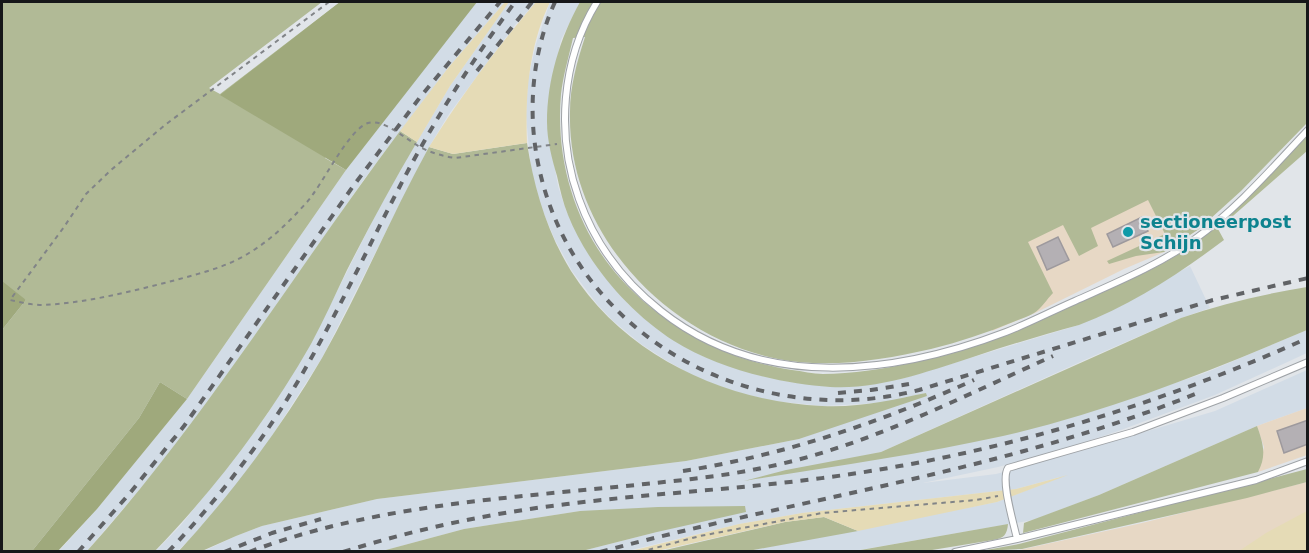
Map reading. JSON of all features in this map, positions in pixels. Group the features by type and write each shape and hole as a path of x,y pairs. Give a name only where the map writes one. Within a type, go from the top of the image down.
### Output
{"lane":[{"path":"597,2 580,37 565,100 564,124 574,186 582,209 597,237 626,278 645,298 670,318 697,335 741,354 794,367 855,368 922,357 1007,331 1161,260 1195,239 1220,219 1308,130"},
{"path":"1017,539 1005,472 1008,468 1133,432 1308,363"},
{"path":"955,552 1256,480 1308,461"}],"path":[{"path":"329,2 165,125 111,170 86,194 10,300 39,305 85,300 160,284 235,261 262,245 292,219 320,187 354,133 369,122 378,122 422,148 455,158 566,143"},
{"path":"640,552 700,536 822,513 976,500 1008,495"}],"shaded area":[{"path":"476,2 505,2 448,68 365,178 222,383 168,456 87,551 58,552 97,509 187,399 346,170"},
{"path":"509,2 536,2 515,25 449,114 429,147 322,358 259,456 210,518 178,551 155,552 181,525 268,413 311,343 378,210 405,162 450,86"},
{"path":"550,2 580,2 561,40 549,95 547,124 558,186 567,213 628,304 675,341 703,356 759,375 791,382 831,387 857,386 901,379 1079,325 1190,266 1210,308 1181,318 1089,358 881,452 753,479 1005,435 1059,421 1205,373 1307,330 1307,353 1215,395 1058,451 923,483 996,474 1084,450 1215,411 1307,370 1307,408 1257,426 1099,495 1033,520 854,551 748,551 997,502 1060,477 1016,489 802,513 739,524 627,551 582,551 657,532 580,511 464,529 382,551 202,552 262,526 377,499 686,461 799,439 926,393 881,403 823,406 774,401 736,392 697,378 641,344 612,320 572,271 555,240 541,207 531,170 526,116 528,80 536,44"},
{"path":"1153,194 1199,229 1164,252 992,331 999,264 1008,239"},
{"path":"1307,408 1307,455 1258,472 1264,447 1257,426"},
{"path":"1307,482 1307,551 1010,552 1142,523"}],"green space":[{"path":"2,2 322,2 209,88 220,94 340,2 325,158 346,170 187,399 160,382 139,418 32,551 2,551 2,330 26,300 2,292"},
{"path":"340,2 477,2 346,170 220,95"},
{"path":"580,2 1307,2 1307,123 1241,191 1199,229 1164,252 1136,256 1109,264 1107,261 1165,234 1148,200 1091,228 1098,246 1079,256 1063,225 1028,242 1053,293 1034,313 983,334 931,349 875,360 836,363 778,359 736,347 697,327 661,302 630,272 604,236 585,198 573,156 571,93 585,37 573,38 561,94 562,144 565,169 572,193 591,238 620,278 657,312 677,326 720,350 792,370 819,374 893,367 968,348 1011,333 1130,280 1179,254 1225,219 1307,136 1307,151 1218,229 1224,240 1154,288 1098,317 924,373 887,382 830,387 770,378 709,359 691,351 657,329 626,302 612,286 598,269 576,234 562,196 550,149 547,122 549,91 556,60 566,30"},
{"path":"400,131 417,142 347,270 311,344 259,426 199,503 155,551 87,551 130,501 210,398"},
{"path":"527,143 533,176 548,225 571,271 593,301 619,327 648,350 714,384 749,395 786,402 849,406 926,393 927,396 799,439 686,461 377,499 262,526 202,551 178,552 255,459 306,384 336,332 429,147 453,154"},
{"path":"2,281 26,300 2,330"},
{"path":"1307,287 1307,330 1195,376 1119,403 1042,426 971,443 744,481 786,470 881,452 1181,318 1243,300"},
{"path":"160,382 187,399 97,509 58,551 32,551 139,418"},
{"path":"1257,426 1263,449 1258,472 1023,533 1024,523 1099,495"},
{"path":"1307,469 1307,482 1247,498 1022,549 981,551 1019,544"},
{"path":"745,506 746,512 582,551 382,551 464,529 580,511"},
{"path":"824,517 858,531 748,551 657,552 785,522"},
{"path":"1008,524 1004,535 993,540 926,551 855,551"}],"sand":[{"path":"505,2 509,2 450,86 417,142 400,131 448,68"},
{"path":"536,2 550,2 537,35 530,71 527,143 453,154 429,147 480,72"},
{"path":"1068,475 997,502 858,531 824,517 785,522 657,551 627,552 739,524 802,513 1016,489"},
{"path":"1307,511 1307,551 1239,551 1266,533"}],"building":[{"name":"sectioneerpost Schijn","path":"1142,217 1148,231 1113,247 1107,234"},
{"path":"1058,237 1069,260 1047,270 1037,247"},
{"path":"1308,420 1308,444 1284,453 1277,431"}],"railway":[{"path":"78,552 130,493 184,426 354,185 421,96 500,2"},
{"path":"168,552 228,483 281,409 328,327 426,138 469,68 515,2"},
{"path":"477,71 532,2"},
{"path":"555,2 542,38 533,95 536,152 554,216 584,271 625,318 675,355 731,381 792,397 855,400 919,390 1213,300 1308,278"},
{"path":"343,552 426,529 510,512 600,500 830,477 953,456 1074,425 1133,406 1251,363 1308,338"},
{"path":"249,552 345,523 395,513 494,499 704,478 800,459 874,435 947,405 1053,356"},
{"path":"683,471 758,456 832,435 904,410 974,380"},
{"path":"838,393 909,384"},
{"path":"600,552 978,463 1053,443 1200,392"},
{"path":"224,552 272,533 321,519"}],"place":[{"name":"sectioneerpost Schijn","path":"1128,232"}]}
